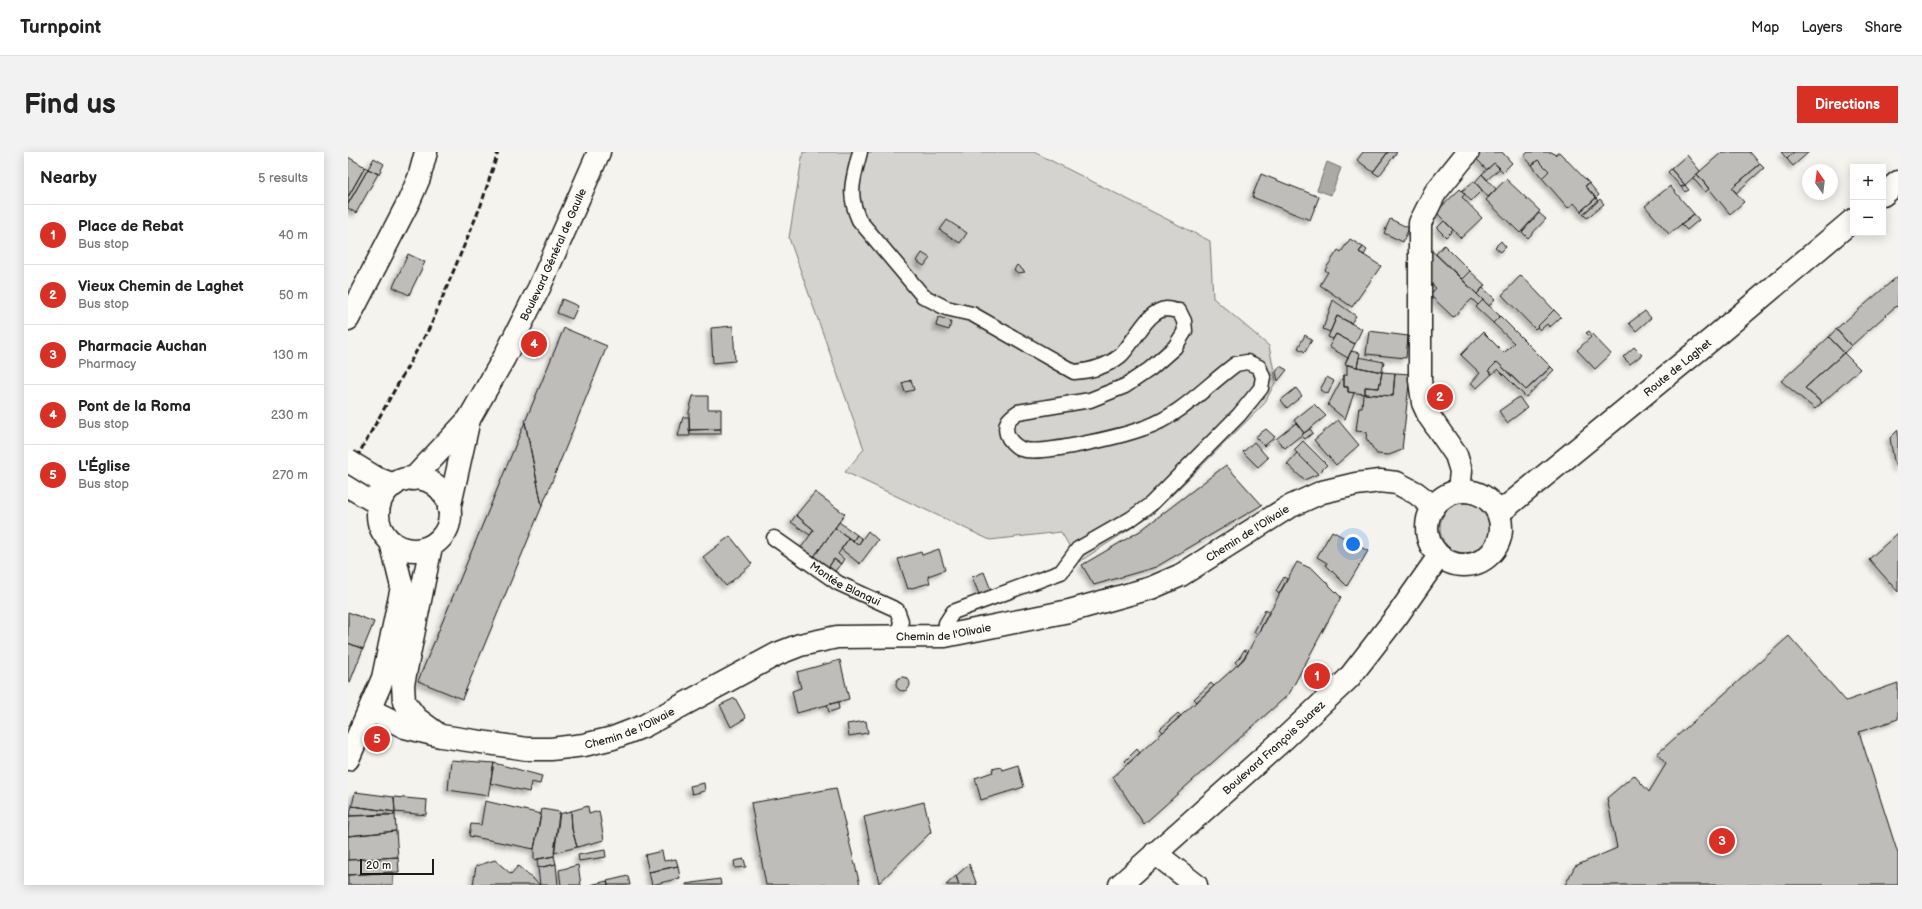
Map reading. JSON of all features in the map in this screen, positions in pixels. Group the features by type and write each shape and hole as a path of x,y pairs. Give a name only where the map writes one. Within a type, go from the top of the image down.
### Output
{"street":[{"path":"348,319 409,201 419,178 426,152"},
{"name":"Boulevard Général de Gaulle","path":"450,509 469,419 504,358 539,288 599,152"},
{"path":"1459,491 1461,472 1456,455 1429,416 1423,403 1420,380 1420,223 1435,193 1468,152"},
{"name":"Route de Laghet","path":"1499,513 1712,339 1850,223"},
{"name":"Boulevard Général de Gaulle","path":"386,488 469,419"},
{"path":"348,461 386,488"},
{"path":"348,486 386,488 423,480 440,490 450,509 450,520 440,539 431,546 410,550 391,542"},
{"name":"Chemin de l'Olivaie","path":"370,710 406,727 441,736 526,749 551,749 584,746 613,738 644,726 771,657 800,645 837,637 945,636 1069,611 1151,588 1181,575 1287,508 1322,492 1356,484 1380,481 1397,483 1416,493 1434,507"},
{"path":"348,759 383,678 402,587 391,542 379,525 378,515 386,488"},
{"path":"1459,491 1471,491 1492,503 1499,513 1502,526 1501,538 1495,550 1486,559 1475,564 1462,566 1450,563 1439,556 1432,548 1428,538 1427,527 1429,516 1434,507 1445,497 1459,491"},
{"name":"Chemin de l'Olivaie","path":"431,546 403,684 404,702 416,718 441,736"},
{"name":"Boulevard François Suarez","path":"1120,885 1284,740 1349,678 1397,616 1439,556"},
{"path":"1155,853 1196,885"}],"lane":[{"path":"860,152 851,188 853,206 859,220 923,296 946,308 972,314 1074,372 1087,372 1103,367 1120,356 1152,315 1165,309 1179,311 1184,321 1185,332 1175,347 1150,369 1125,386 1090,400 1018,412 1008,419 1005,429 1009,440 1021,449 1042,450 1095,442 1145,428 1163,420 1183,406 1236,364 1247,362 1259,367 1263,377 1261,388 1239,415 1151,504 1132,518 1078,549 1061,572 953,612 946,623 945,636"},
{"name":"Montée Blanqui","path":"774,538 838,583 897,610 902,621 898,636"}],"shaded area":[{"path":"803,152 1034,152 1210,241 1213,298 1269,346 1276,381 1264,404 1153,514 1079,562 1061,532 990,540 845,472 864,449 789,238"},
{"path":"1327,162 1341,168 1331,195 1317,190"},
{"path":"1465,503 1475,505 1483,510 1488,518 1490,528 1488,538 1483,546 1475,551 1465,553 1455,551 1447,546 1442,538 1440,528 1442,518 1447,510 1455,505"}],"building":[{"path":"1363,152 1388,152 1373,172 1357,160"},
{"path":"1388,152 1397,152 1379,176 1373,172"},
{"path":"1478,152 1502,152 1512,163 1503,172 1494,163 1487,170 1474,156"},
{"path":"1528,152 1552,152 1555,155 1559,152 1589,183 1585,186 1596,198 1581,211 1574,203 1568,208 1542,178 1549,171 1538,160 1532,165 1524,156"},
{"path":"1722,152 1750,152 1760,164 1732,188 1744,202 1730,214 1697,174"},
{"path":"1781,152 1794,152 1787,159"},
{"path":"1794,152 1809,152 1793,166 1787,159"},
{"path":"1687,155 1700,171 1685,185 1671,169"},
{"path":"348,157 365,167 348,197"},
{"path":"374,158 384,164 379,174 368,169"},
{"path":"1538,160 1549,171 1542,178 1532,165"},
{"path":"1494,163 1500,168 1487,180 1482,174"},
{"path":"1760,164 1764,168 1736,193 1732,188"},
{"path":"365,167 368,169 348,204 348,197"},
{"path":"368,169 378,174 356,213 348,208 348,204"},
{"path":"1671,169 1685,185 1681,187 1668,172"},
{"path":"1261,174 1319,197 1310,220 1252,197"},
{"path":"1482,174 1496,189 1488,197 1475,182"},
{"path":"1697,174 1709,189 1705,192 1693,178"},
{"path":"1506,179 1540,211 1520,233 1486,200"},
{"path":"1474,181 1482,190 1471,201 1462,191"},
{"path":"1589,183 1599,195 1596,198 1585,186"},
{"path":"1685,185 1689,190 1685,192 1681,187"},
{"path":"1670,186 1694,214 1669,234 1645,206"},
{"path":"1460,189 1465,194 1462,197 1482,218 1461,238 1436,212"},
{"path":"1596,198 1598,201 1583,214 1581,211"},
{"path":"1600,199 1604,204 1587,218 1583,214"},
{"path":"1539,213 1546,219 1528,238 1522,232"},
{"path":"1694,214 1699,220 1687,230 1681,224"},
{"path":"1390,219 1409,228 1403,242 1384,233"},
{"path":"947,220 967,233 960,243 940,230"},
{"path":"1444,221 1453,230 1446,237 1437,228"},
{"path":"1350,239 1363,247 1359,252 1381,266 1352,307 1320,285 1328,272 1325,270 1338,250 1341,252"},
{"path":"1501,241 1506,247 1501,252 1495,247"},
{"path":"1444,245 1470,271 1462,279 1436,254"},
{"path":"1363,247 1367,250 1364,255 1359,252"},
{"path":"1428,247 1483,300 1478,305 1472,299 1453,317 1430,295 1436,288 1428,281"},
{"path":"922,253 930,258 924,266 917,261"},
{"path":"408,254 425,262 409,295 393,287"},
{"path":"1017,265 1025,272 1018,273 1014,270"},
{"path":"1470,271 1485,285 1477,294 1462,279"},
{"path":"1521,275 1554,310 1535,329 1502,295"},
{"path":"1898,276 1898,308 1896,306 1851,346 1836,329"},
{"path":"1483,288 1495,299 1489,306 1477,294"},
{"path":"562,299 578,306 572,319 557,313"},
{"path":"1333,300 1356,316 1351,323 1337,316 1330,332 1323,329"},
{"path":"1483,300 1500,316 1493,323 1476,307"},
{"path":"1554,310 1561,317 1550,327 1547,324 1540,330 1537,327"},
{"path":"1645,311 1651,318 1636,331 1629,323"},
{"path":"1337,316 1362,329 1355,344 1336,334 1333,339 1328,337"},
{"path":"1500,316 1551,367 1526,390 1497,362 1488,371 1492,374 1477,388 1471,383 1480,373 1461,355 1483,332 1504,353 1514,343 1493,323"},
{"path":"938,317 949,320 951,323 949,330 936,326"},
{"path":"733,326 735,361 713,363 711,328"},
{"path":"564,328 607,346 542,506 525,422"},
{"path":"1836,329 1851,346 1844,353 1829,337"},
{"path":"1369,331 1408,336 1406,358 1366,354"},
{"path":"1589,331 1611,354 1595,369 1577,350 1591,337 1586,333"},
{"path":"1336,334 1355,344 1348,358 1329,347"},
{"path":"1305,335 1312,340 1305,352 1298,348"},
{"path":"1829,337 1844,353 1805,388 1822,403 1815,409 1781,381"},
{"path":"1634,347 1642,355 1630,364 1623,357"},
{"path":"1351,351 1360,353 1357,367 1345,364"},
{"path":"1844,353 1860,369 1822,403 1805,388"},
{"path":"1359,357 1384,362 1382,372 1357,367"},
{"path":"1497,362 1526,390 1551,367 1554,370 1526,397 1498,369 1492,374 1488,371"},
{"path":"1347,365 1382,372 1379,388 1365,387 1365,394 1348,392 1348,387 1344,387 1344,375 1347,375"},
{"path":"1280,366 1287,370 1278,381 1276,372"},
{"path":"1382,372 1395,373 1393,396 1365,394 1365,387 1379,388"},
{"path":"1395,373 1410,374 1402,450 1389,455 1377,454 1366,438 1367,432 1356,431 1359,407 1362,407 1363,394 1393,396"},
{"path":"1344,375 1344,387 1348,387 1348,392 1354,393 1345,419 1328,405"},
{"path":"1327,377 1334,381 1328,394 1320,390"},
{"path":"911,380 914,390 905,392 902,383"},
{"path":"1296,388 1302,396 1287,408 1281,400"},
{"path":"693,396 708,396 708,409 721,409 721,429 689,430 689,412"},
{"path":"1519,397 1527,408 1507,423 1499,411"},
{"path":"1314,404 1326,416 1304,433 1294,420"},
{"path":"683,417 689,417 690,436 678,436"},
{"path":"1338,420 1359,445 1336,465 1314,440"},
{"path":"525,422 542,506 462,699 418,681"},
{"path":"1296,423 1304,433 1285,448 1276,439"},
{"path":"721,429 721,434 690,434 689,430"},
{"path":"1266,429 1275,437 1264,446 1255,437"},
{"path":"1310,429 1313,433 1305,439 1301,435"},
{"path":"1898,430 1898,469 1894,461 1890,438"},
{"path":"1303,441 1327,465 1318,474 1294,450"},
{"path":"1254,442 1268,458 1258,467 1243,452"},
{"path":"1297,453 1318,474 1304,480 1287,464"},
{"path":"1226,465 1262,505 1156,567 1094,585 1082,565 1140,531"},
{"path":"815,492 845,514 813,558 800,549 814,530 796,515"},
{"path":"796,515 814,530 810,535 791,522"},
{"path":"839,522 857,535 853,541 835,528"},
{"path":"835,528 849,538 838,554 844,559 841,564 834,559 828,568 813,558"},
{"path":"868,531 878,540 860,564 841,549 849,538 858,545"},
{"path":"1332,531 1368,551 1347,586 1326,565 1327,563 1317,557"},
{"path":"1898,533 1898,592 1869,559"},
{"path":"857,535 862,539 858,545 853,541"},
{"path":"730,536 752,564 726,586 703,557"},
{"path":"939,549 945,570 928,576 930,583 908,589 898,559 921,552 922,555"},
{"path":"834,559 841,564 834,572 828,568"},
{"path":"1297,562 1314,570 1341,597 1289,694 1144,824 1113,777 1244,659"},
{"path":"984,572 991,590 979,594 972,577"},
{"path":"1284,577 1287,579 1279,594 1276,591"},
{"path":"1265,610 1269,612 1258,634 1254,632"},
{"path":"348,612 374,622 363,649 348,643"},
{"path":"1789,636 1846,701 1898,683 1898,719 1859,732 1898,854 1898,885 1565,885 1575,866 1617,848 1607,798 1634,775 1649,792 1666,764 1657,754"},
{"path":"348,643 363,649 350,682 348,681"},
{"path":"1244,650 1248,652 1238,665 1235,662"},
{"path":"840,660 849,699 797,713 792,691 801,688 797,672"},
{"path":"903,677 908,679 910,684 908,689 903,691 898,689 896,684 898,679"},
{"path":"1211,683 1214,686 1197,702 1194,699"},
{"path":"735,698 746,718 731,727 720,705"},
{"path":"838,702 839,709 829,712 827,705"},
{"path":"1178,713 1181,716 1163,732 1160,729"},
{"path":"866,721 868,733 849,736 847,724"},
{"path":"1137,749 1140,753 1128,764 1125,761"},
{"path":"451,760 494,763 488,796 448,790"},
{"path":"494,763 542,776 540,784 531,782 529,792 490,783"},
{"path":"1018,765 1024,787 981,800 975,778 993,772 992,769 1001,767 1002,770"},
{"path":"704,783 705,791 692,794 690,786"},
{"path":"836,788 860,885 766,885 751,803"},
{"path":"355,792 394,797 395,812 352,806"},
{"path":"394,797 427,800 426,815 395,812"},
{"path":"485,801 541,814 534,849 469,836 471,824 481,825"},
{"path":"924,802 931,832 879,883 864,817"},
{"path":"352,806 395,812 395,815 349,816"},
{"path":"588,806 589,814 599,811 604,840 577,847 572,829 571,811"},
{"path":"542,809 560,812 554,856 534,860 534,849"},
{"path":"571,811 572,829 577,847 554,853 559,814"},
{"path":"395,815 396,831 348,836 349,816"},
{"path":"396,831 398,857 348,860 348,836"},
{"path":"605,850 606,857 579,861 578,855"},
{"path":"662,851 664,861 676,859 678,866 649,872 645,855"},
{"path":"554,856 556,864 538,868 537,859"},
{"path":"398,857 399,872 348,875 348,860"},
{"path":"744,859 746,867 735,868 734,861"},
{"path":"495,860 511,874 518,866 540,885 473,885 476,866"},
{"path":"556,864 558,885 540,885 538,868"},
{"path":"969,864 977,885 959,885 956,876"},
{"path":"578,865 581,885 561,885 559,870"},
{"path":"678,866 680,878 652,885 649,872"},
{"path":"393,872 393,885 348,885 348,875"},
{"path":"628,876 630,885 608,885 607,881"},
{"path":"956,876 959,885 946,885"},
{"path":"720,879 721,885 686,885 686,884"},
{"path":"607,881 608,885 590,885"}],"railway":[{"path":"348,473 431,325 481,205 498,152"}],"place":[{"name":"Pont de la Roma","path":"534,344"},
{"name":"Vieux Chemin de Laghet","path":"1440,397"},
{"name":"Place de Rebat","path":"1317,676"},
{"name":"L'Église","path":"377,739"},
{"name":"Pharmacie Auchan","path":"1722,841"}]}
